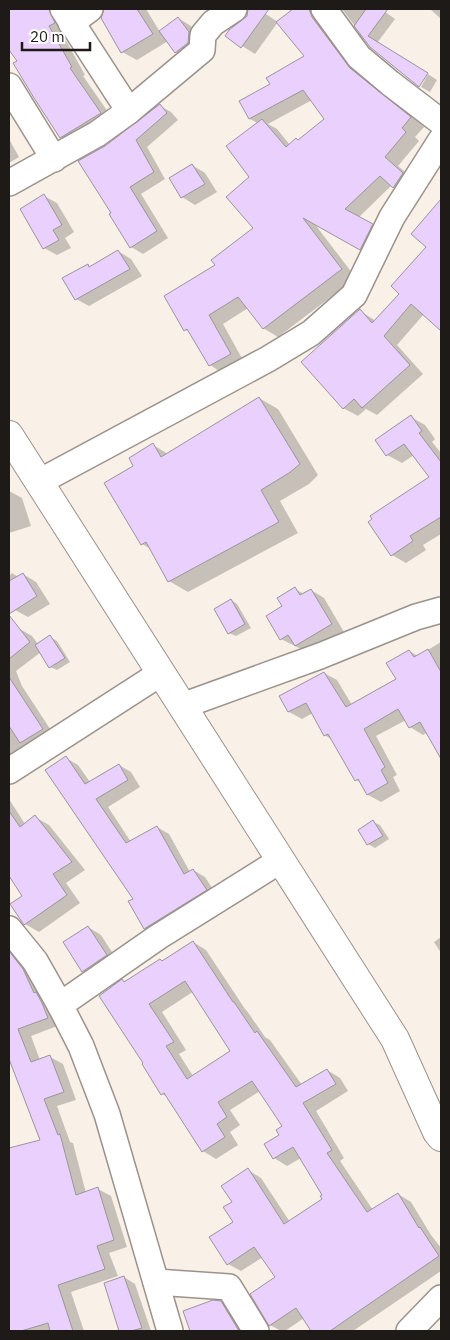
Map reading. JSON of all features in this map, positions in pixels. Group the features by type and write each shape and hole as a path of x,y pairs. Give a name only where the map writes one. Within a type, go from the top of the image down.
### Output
{"street":[{"path":"9,183 97,134 129,111 202,50 203,35 213,23 234,9"},
{"path":"324,9 359,57 441,122"},
{"path":"75,14 129,111"},
{"path":"9,86 54,158"},
{"path":"39,482 268,359 311,333 354,295 392,217 441,140"},
{"path":"9,435 395,1038 440,1132"},
{"path":"182,706 320,656 416,617 441,610"},
{"path":"9,771 161,673"},
{"path":"60,1006 158,937 281,860"},
{"path":"9,929 35,961 81,1046 107,1114 170,1331"},
{"path":"156,1282 229,1287 256,1331"},
{"path":"408,1331 441,1298"}],"building":[{"path":"9,9 49,9 55,23 49,26 72,67 70,68 101,113 60,138 13,63 17,61 9,50"},
{"path":"104,9 137,9 153,34 121,53 101,18"},
{"path":"248,9 269,9 241,48 225,36 229,30 247,16"},
{"path":"293,9 309,9 312,17 350,68 411,117 402,128 406,132 385,157 403,173 393,188 380,176 345,209 373,224 360,250 303,218 342,269 263,329 238,297 209,315 231,354 209,366 187,329 184,331 164,296 215,265 211,260 253,228 226,197 249,177 226,146 262,119 286,147 324,119 303,90 249,119 239,101 270,84 266,78 304,56 276,22"},
{"path":"366,9 388,9 368,36 428,73 419,87 370,47 354,26"},
{"path":"178,17 189,32 188,43 175,53 159,31"},
{"path":"160,104 167,113 136,140 154,172 130,187 157,231 130,248 109,214 111,213 78,161 105,146"},
{"path":"192,164 205,184 181,198 169,178"},
{"path":"44,194 62,225 53,230 59,240 43,249 20,209"},
{"path":"441,199 441,331 411,304 384,336 410,365 362,408 354,399 343,409 301,362 360,309 372,323 399,294 391,286 426,247 411,234"},
{"path":"118,250 130,269 75,300 62,278 88,264 89,267"},
{"path":"259,397 300,464 261,490 279,522 168,582 146,542 141,545 104,483 133,466 129,458 153,443 161,457"},
{"path":"411,415 422,431 419,433 441,462 441,517 410,536 413,541 391,556 368,522 372,519 370,516 429,477 404,444 386,456 375,440"},
{"path":"23,573 37,596 9,614 9,581"},
{"path":"295,587 300,595 311,589 332,624 295,646 288,635 280,640 266,616 282,606 277,598"},
{"path":"231,599 245,624 228,634 214,609"},
{"path":"9,615 30,642 9,659"},
{"path":"50,635 65,658 49,668 35,645"},
{"path":"428,649 441,672 441,759 420,722 409,728 398,709 364,729 385,767 381,770 388,783 367,795 358,779 355,781 328,734 324,736 306,703 288,712 279,696 324,672 346,707 396,679 386,663 409,650 414,657"},
{"path":"9,677 43,729 20,743 9,726"},
{"path":"66,756 85,784 119,764 128,780 96,799 126,843 157,826 184,874 193,869 207,890 144,929 128,901 133,899 45,770"},
{"path":"9,811 20,827 35,815 72,862 53,874 67,895 24,925 10,904 22,896 9,876"},
{"path":"373,820 383,836 367,845 358,830"},
{"path":"88,926 107,955 82,972 63,942"},
{"path":"193,941 233,1002 255,1033 257,1031 296,1087 327,1069 336,1084 303,1103 332,1150 327,1153 367,1212 398,1193 439,1256 330,1331 311,1331 296,1308 269,1326 250,1294 275,1277 254,1247 227,1265 209,1237 233,1222 223,1207 232,1202 221,1186 248,1168 284,1224 322,1199 320,1196 322,1195 293,1147 273,1159 264,1144 279,1135 276,1130 282,1126 252,1081 218,1102 227,1117 217,1124 225,1137 202,1152 164,1093 161,1095 143,1063 99,996 122,979 124,982 160,959 162,961","holes":["185,981 230,1051 187,1079 166,1046 174,1042 149,1004"]},
{"path":"9,951 23,969 48,1018 18,1029 31,1062 50,1055 64,1092 44,1099 58,1135 60,1134 76,1195 98,1187 114,1240 97,1246 105,1269 58,1285 73,1331 50,1331 48,1323 21,1331 9,1331 9,1148 40,1140 9,1059"},
{"path":"124,1276 142,1328 131,1331 119,1331 104,1283"},
{"path":"213,1300 221,1301 239,1331 190,1331 183,1311"}]}
